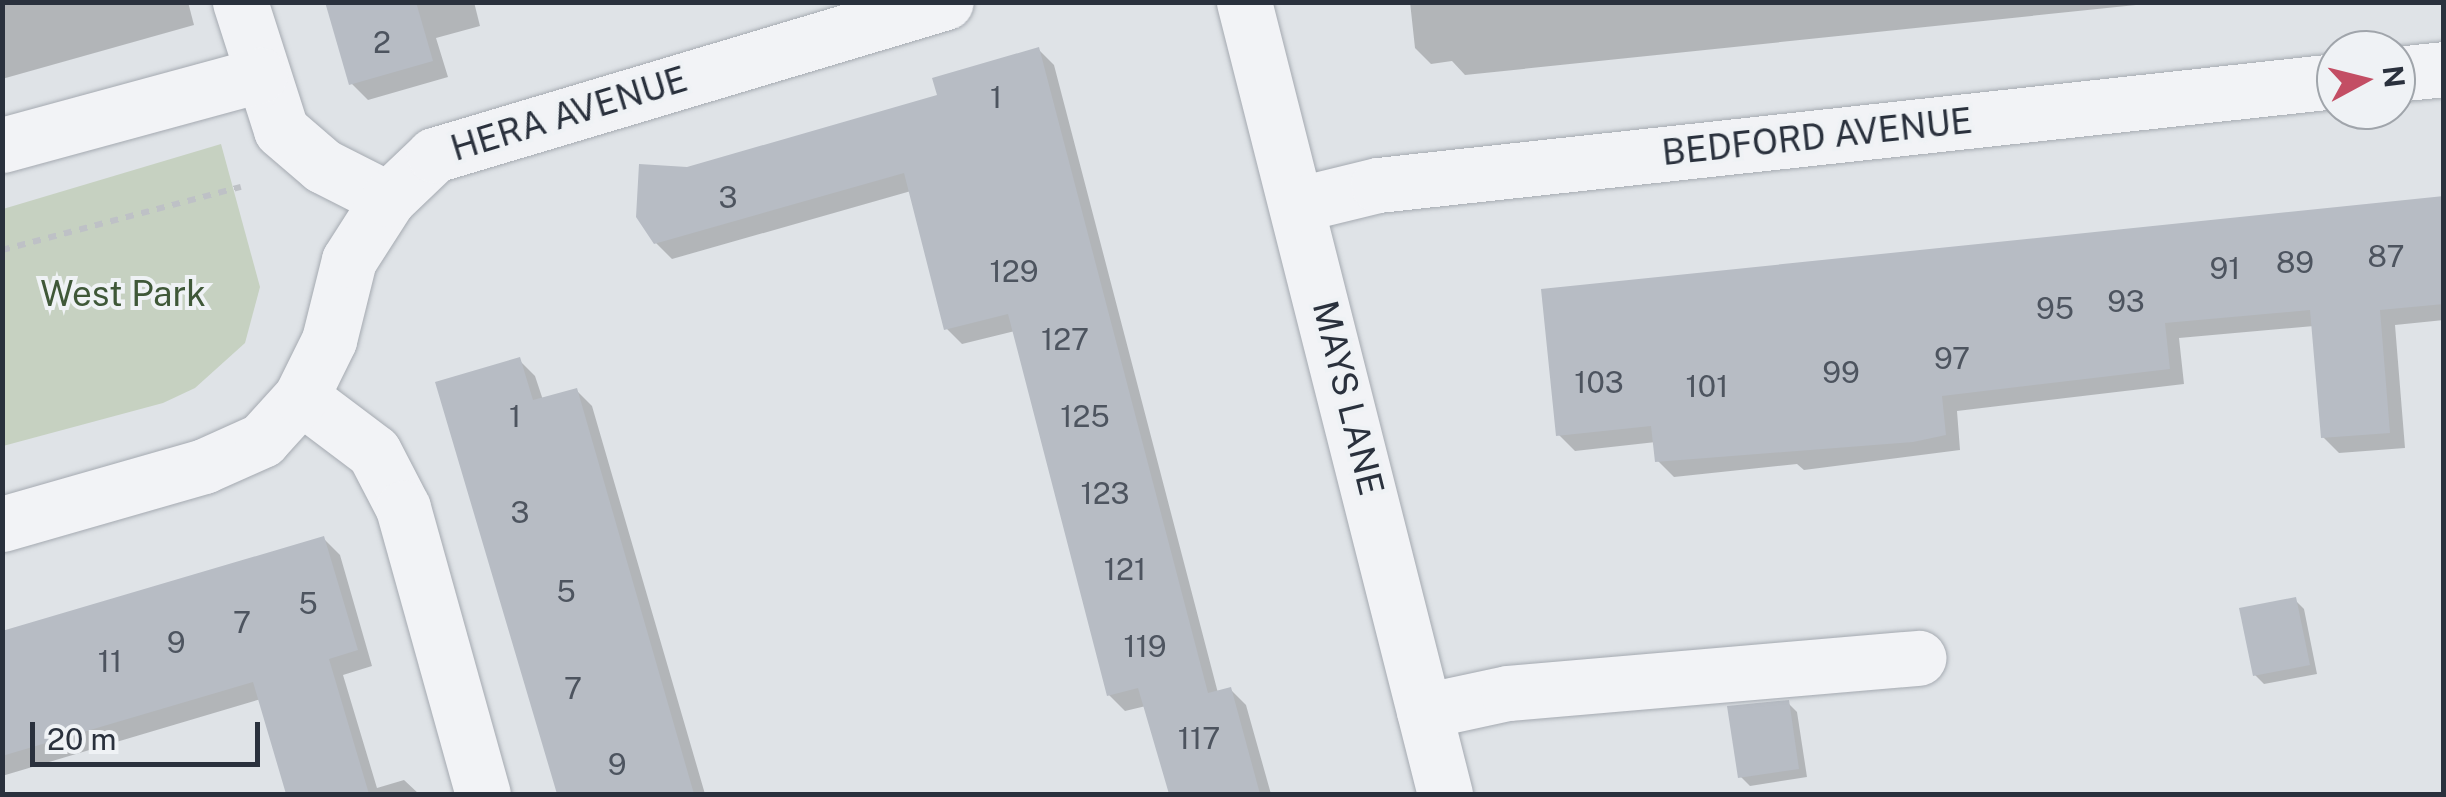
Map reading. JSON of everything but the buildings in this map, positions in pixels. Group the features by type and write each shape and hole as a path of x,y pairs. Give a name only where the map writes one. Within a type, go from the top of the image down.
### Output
{"street":[{"path":"240,2 281,130 323,166 388,199"},
{"name":"HERA AVENUE","path":"2,524 204,466 262,440 301,397 329,340 349,260 388,199 434,156 480,138 946,2"},
{"name":"MAYS LANE","path":"1244,2 1300,204 1445,794"},
{"path":"2416,72 2444,69"},
{"path":"2,145 260,74"},
{"name":"BEDFORD AVENUE","path":"1300,204 1378,185 2316,83"},
{"path":"301,397 374,452 402,508 483,794"},
{"path":"1424,711 1508,693 1919,658"}],"path":[{"path":"2,250 246,185"}],"green space":[{"name":"West Park","path":"221,144 260,287 245,343 195,388 163,403 3,446 3,209"}]}
